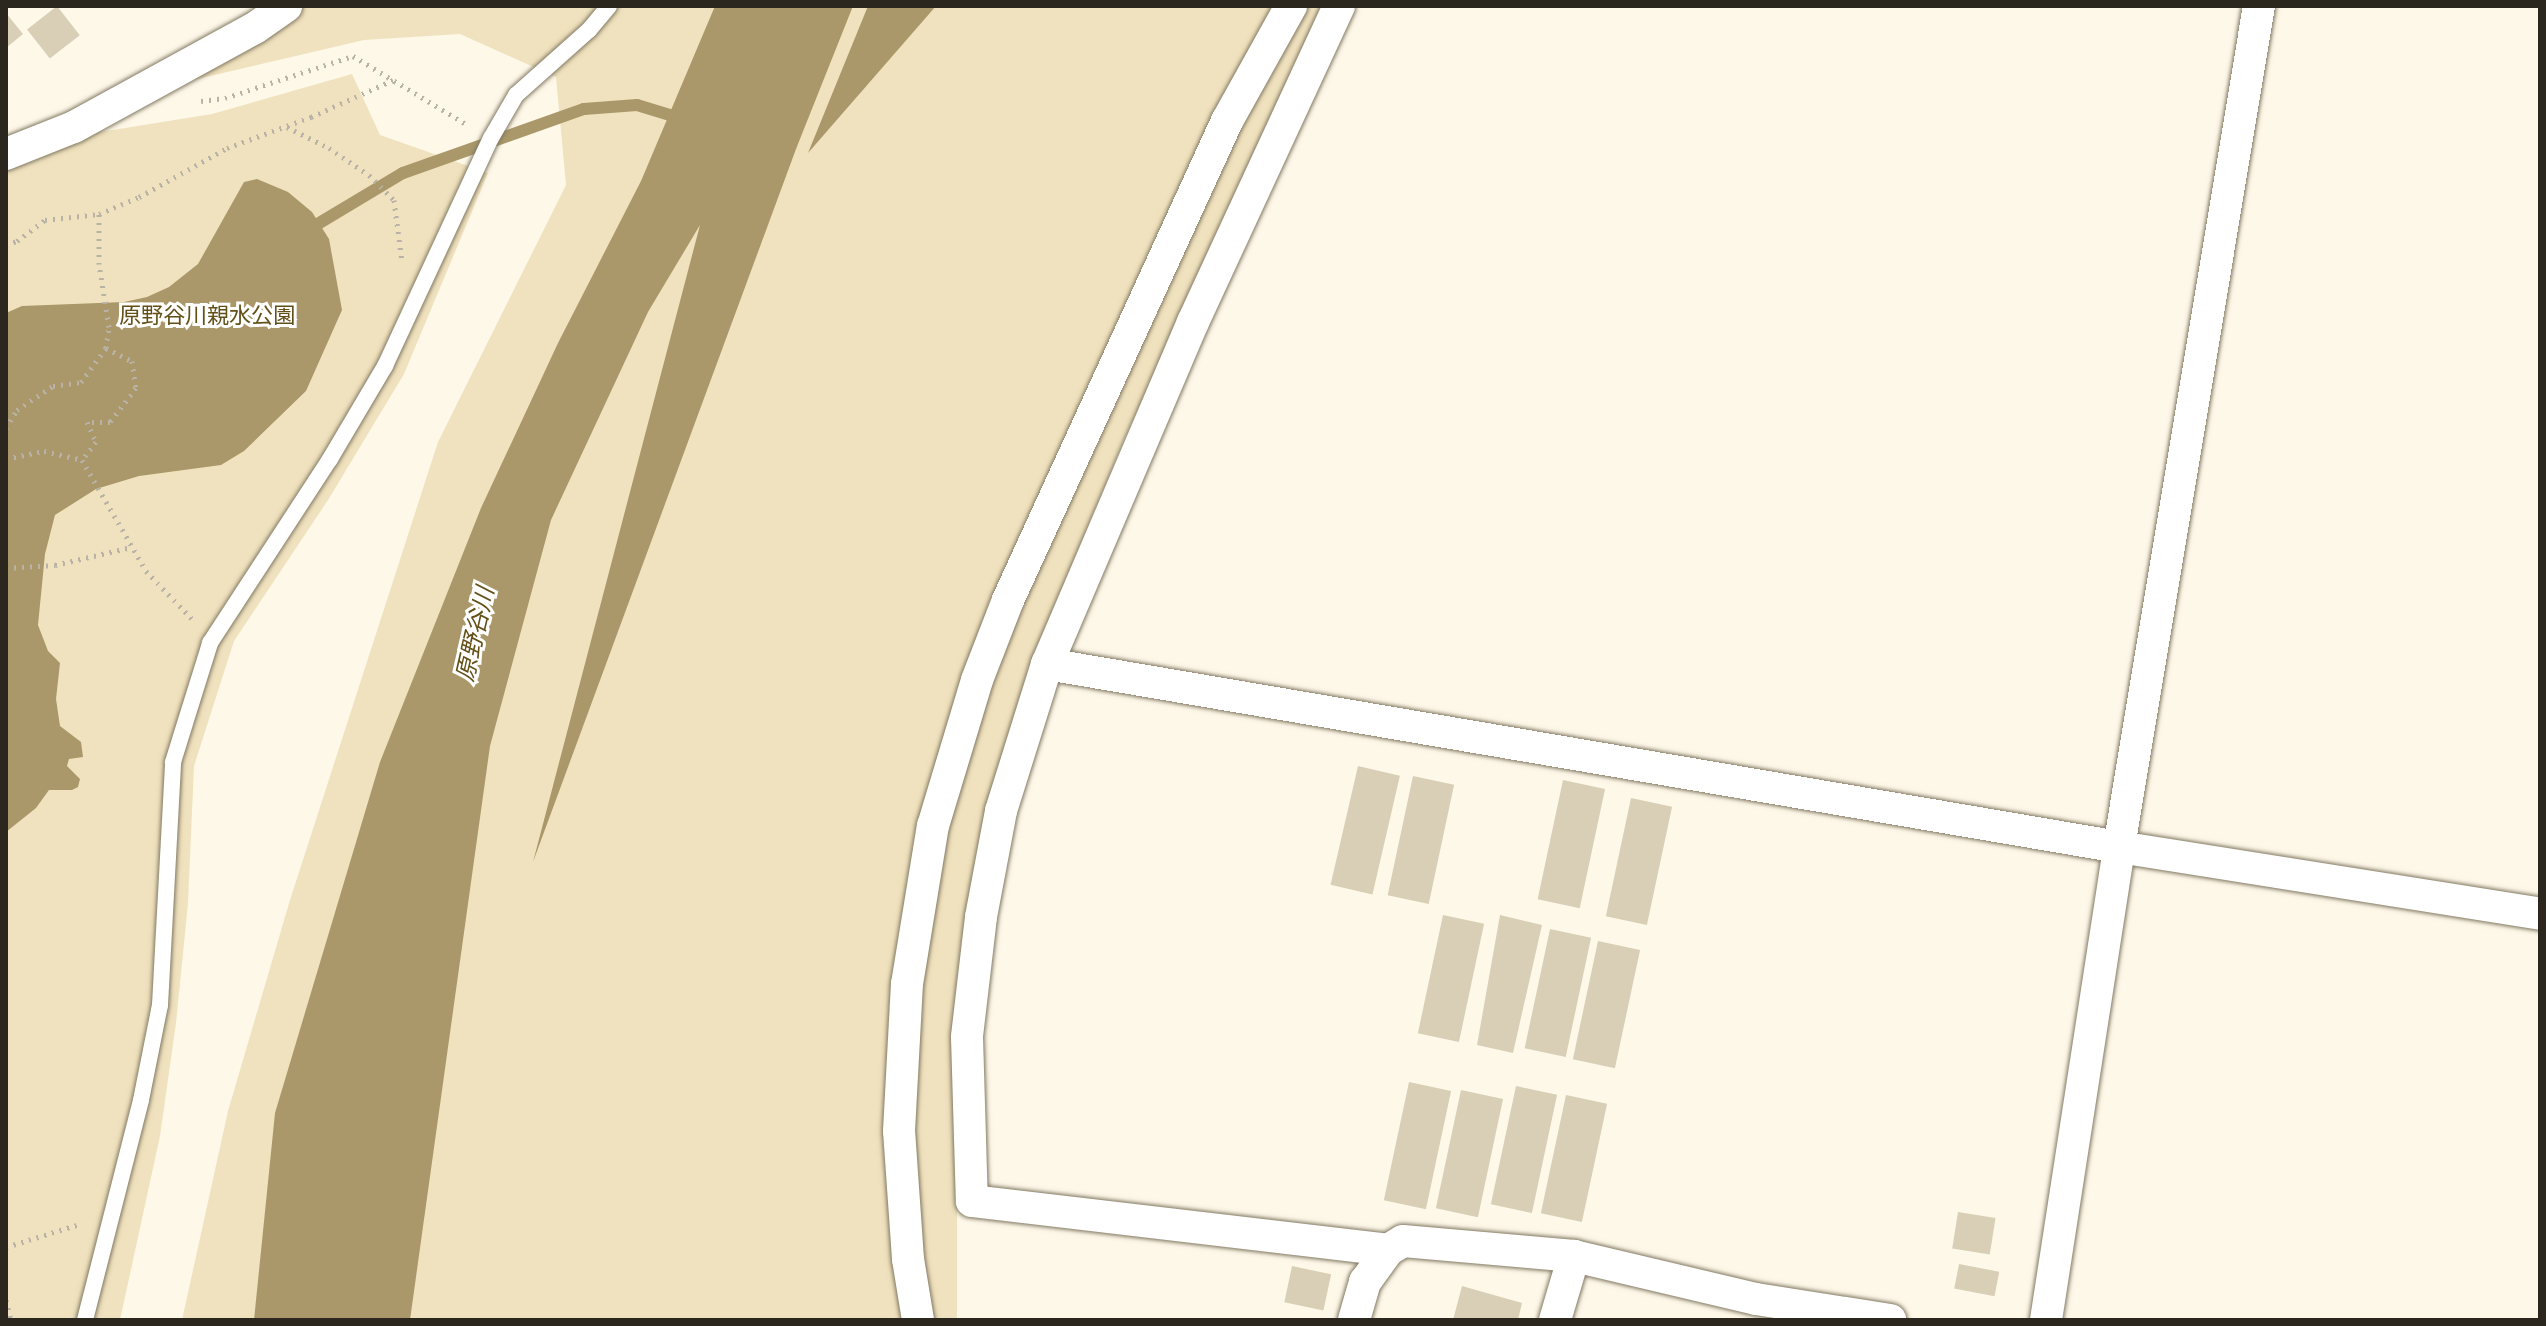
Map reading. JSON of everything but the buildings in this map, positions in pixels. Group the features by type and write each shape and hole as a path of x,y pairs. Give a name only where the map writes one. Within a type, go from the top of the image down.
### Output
{"street":[{"path":"6,154 74,127 255,28 286,6"},
{"path":"918,1320 908,1259 899,1131 907,984 933,826 977,680 1008,600 1227,121 1291,6"},
{"path":"1339,6 1193,322 1047,664 1001,811 981,917 967,1037 972,1201 1388,1250"},
{"path":"2054,1319 2119,847 2259,6"},
{"path":"1047,664 2119,847 2540,914"},
{"path":"1354,1320 1365,1282 1388,1250 1403,1241 1574,1256 1756,1299 1890,1320"},
{"path":"1555,1320 1574,1256"}],"lane":[{"path":"85,1320 114,1211 160,1005 173,762 210,643 330,459 385,366 491,138 516,95 589,30 609,6"}],"path":[{"path":"187,104 225,98 353,56 491,138"},
{"path":"6,245 17,241 45,220 99,214 139,197 227,148 286,127 393,80"},
{"path":"286,127 329,148 369,175 394,200 403,272"},
{"path":"6,428 17,410 53,386 81,382 106,348 106,302 99,264 99,214"},
{"path":"82,460 96,442 87,422 110,422 136,388 132,361 106,348"},
{"path":"6,459 44,451 82,460 146,571 176,599 210,643"},
{"path":"6,568 55,565 132,547"},
{"path":"6,1247 114,1211"},
{"path":"6,1300 11,1320"}],"green space":[{"path":"300,6 1328,6 1126,435 1033,658 957,1019 957,1320 182,1320 228,1111 290,900 438,442 566,185 556,77 460,34 364,40 172,85"},
{"name":"原野谷川親水公園","path":"352,74 380,135 488,173 404,374 328,500 234,641 194,766 188,903 176,1023 160,1136 120,1320 6,1320 6,170 94,133 212,114"}],"water":[{"name":"原野谷川","path":"715,6 853,6 796,149 533,862 700,225 648,312 551,520 490,746 410,1320 254,1320 275,1113 380,762 481,508 558,343 641,181"},
{"path":"868,6 936,6 808,153"},
{"path":"257,179 288,192 312,212 329,239 342,310 306,391 244,451 221,465 139,476 96,489 55,515 45,554 38,625 48,651 60,663 56,699 60,726 81,742 83,757 69,759 67,766 80,779 78,787 72,790 49,790 36,808 6,832 6,313 22,306 124,302 147,297 169,287 198,264 244,182"}],"waterway":[{"path":"306,231 403,173 584,109 637,105 683,119"}]}
